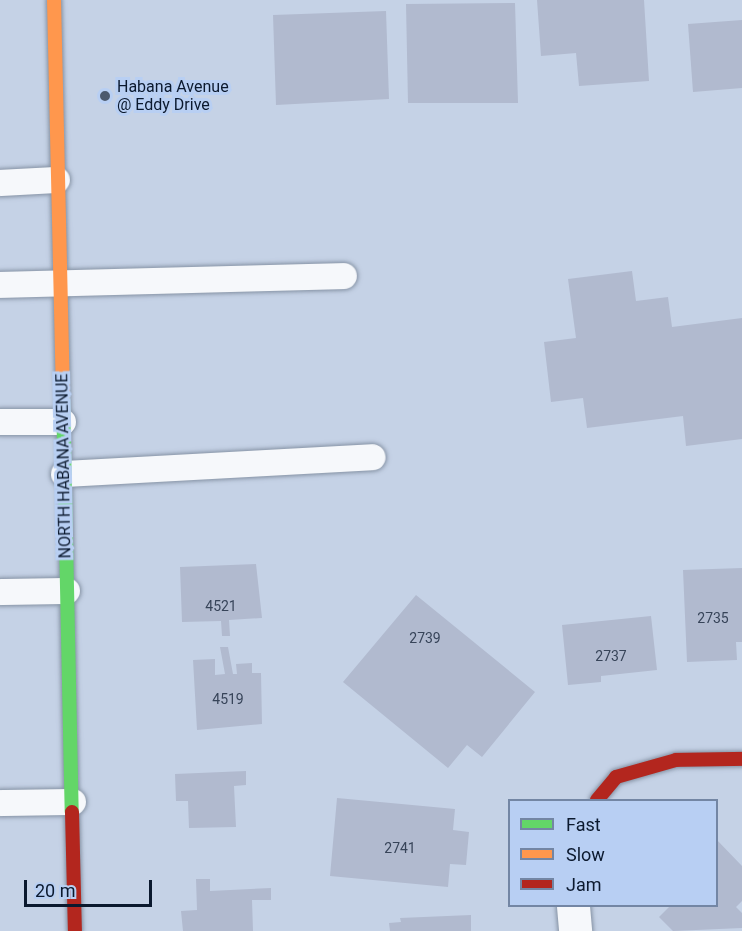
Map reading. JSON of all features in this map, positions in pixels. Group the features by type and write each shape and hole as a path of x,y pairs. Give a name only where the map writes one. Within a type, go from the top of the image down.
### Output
{"street":[{"name":"NORTH HABANA AVENUE","path":"54,0 75,931"},
{"path":"599,799 616,777 676,760 742,759"},
{"path":"573,907 575,931"}],"lane":[{"path":"0,183 57,180"},
{"path":"0,285 344,276"},
{"path":"0,422 63,422"},
{"path":"64,474 373,457"},
{"path":"0,592 67,591"},
{"path":"0,802 73,802"}],"building":[{"path":"537,0 644,0 649,81 579,86 576,53 541,56"},
{"path":"515,3 518,103 408,103 406,4"},
{"path":"386,11 389,99 276,105 273,15"},
{"path":"742,20 742,88 693,92 688,24"},
{"path":"632,271 636,301 668,297 672,327 742,318 742,439 686,446 683,416 587,428 583,398 551,402 544,342 576,338 568,279"},
{"path":"256,564 262,618 229,620 230,636 222,636 221,621 182,622 180,567"},
{"path":"742,568 742,642 736,642 737,660 687,662 683,570"},
{"path":"416,595 535,692 482,757 467,745 448,768 343,682"},
{"path":"651,616 657,670 601,676 601,682 568,685 562,625"},
{"path":"220,647 228,647 233,674 237,674 236,664 252,663 252,673 261,673 262,724 197,730 193,660 215,659 215,675 225,674"},
{"path":"246,771 246,785 234,786 236,827 189,828 188,801 176,801 175,774"},
{"path":"337,798 455,809 453,830 469,832 466,865 450,864 448,887 330,876"},
{"path":"718,841 742,866 742,901 736,907 742,913 742,928 673,931 659,917 669,907 718,907"},
{"path":"196,879 210,879 210,891 271,888 271,900 252,900 253,931 183,931 181,911 197,910"},
{"path":"471,915 471,931 390,931 389,923 401,922 400,918"}],"traffic: fast":[{"path":"63,396 72,812"}],"traffic: slow":[{"path":"54,0 63,396"}],"traffic: jam":[{"path":"598,799 616,777 676,760 742,759"},
{"path":"72,812 75,931"}],"place":[{"name":"Habana Avenue @ Eddy Drive","path":"105,96"}]}
